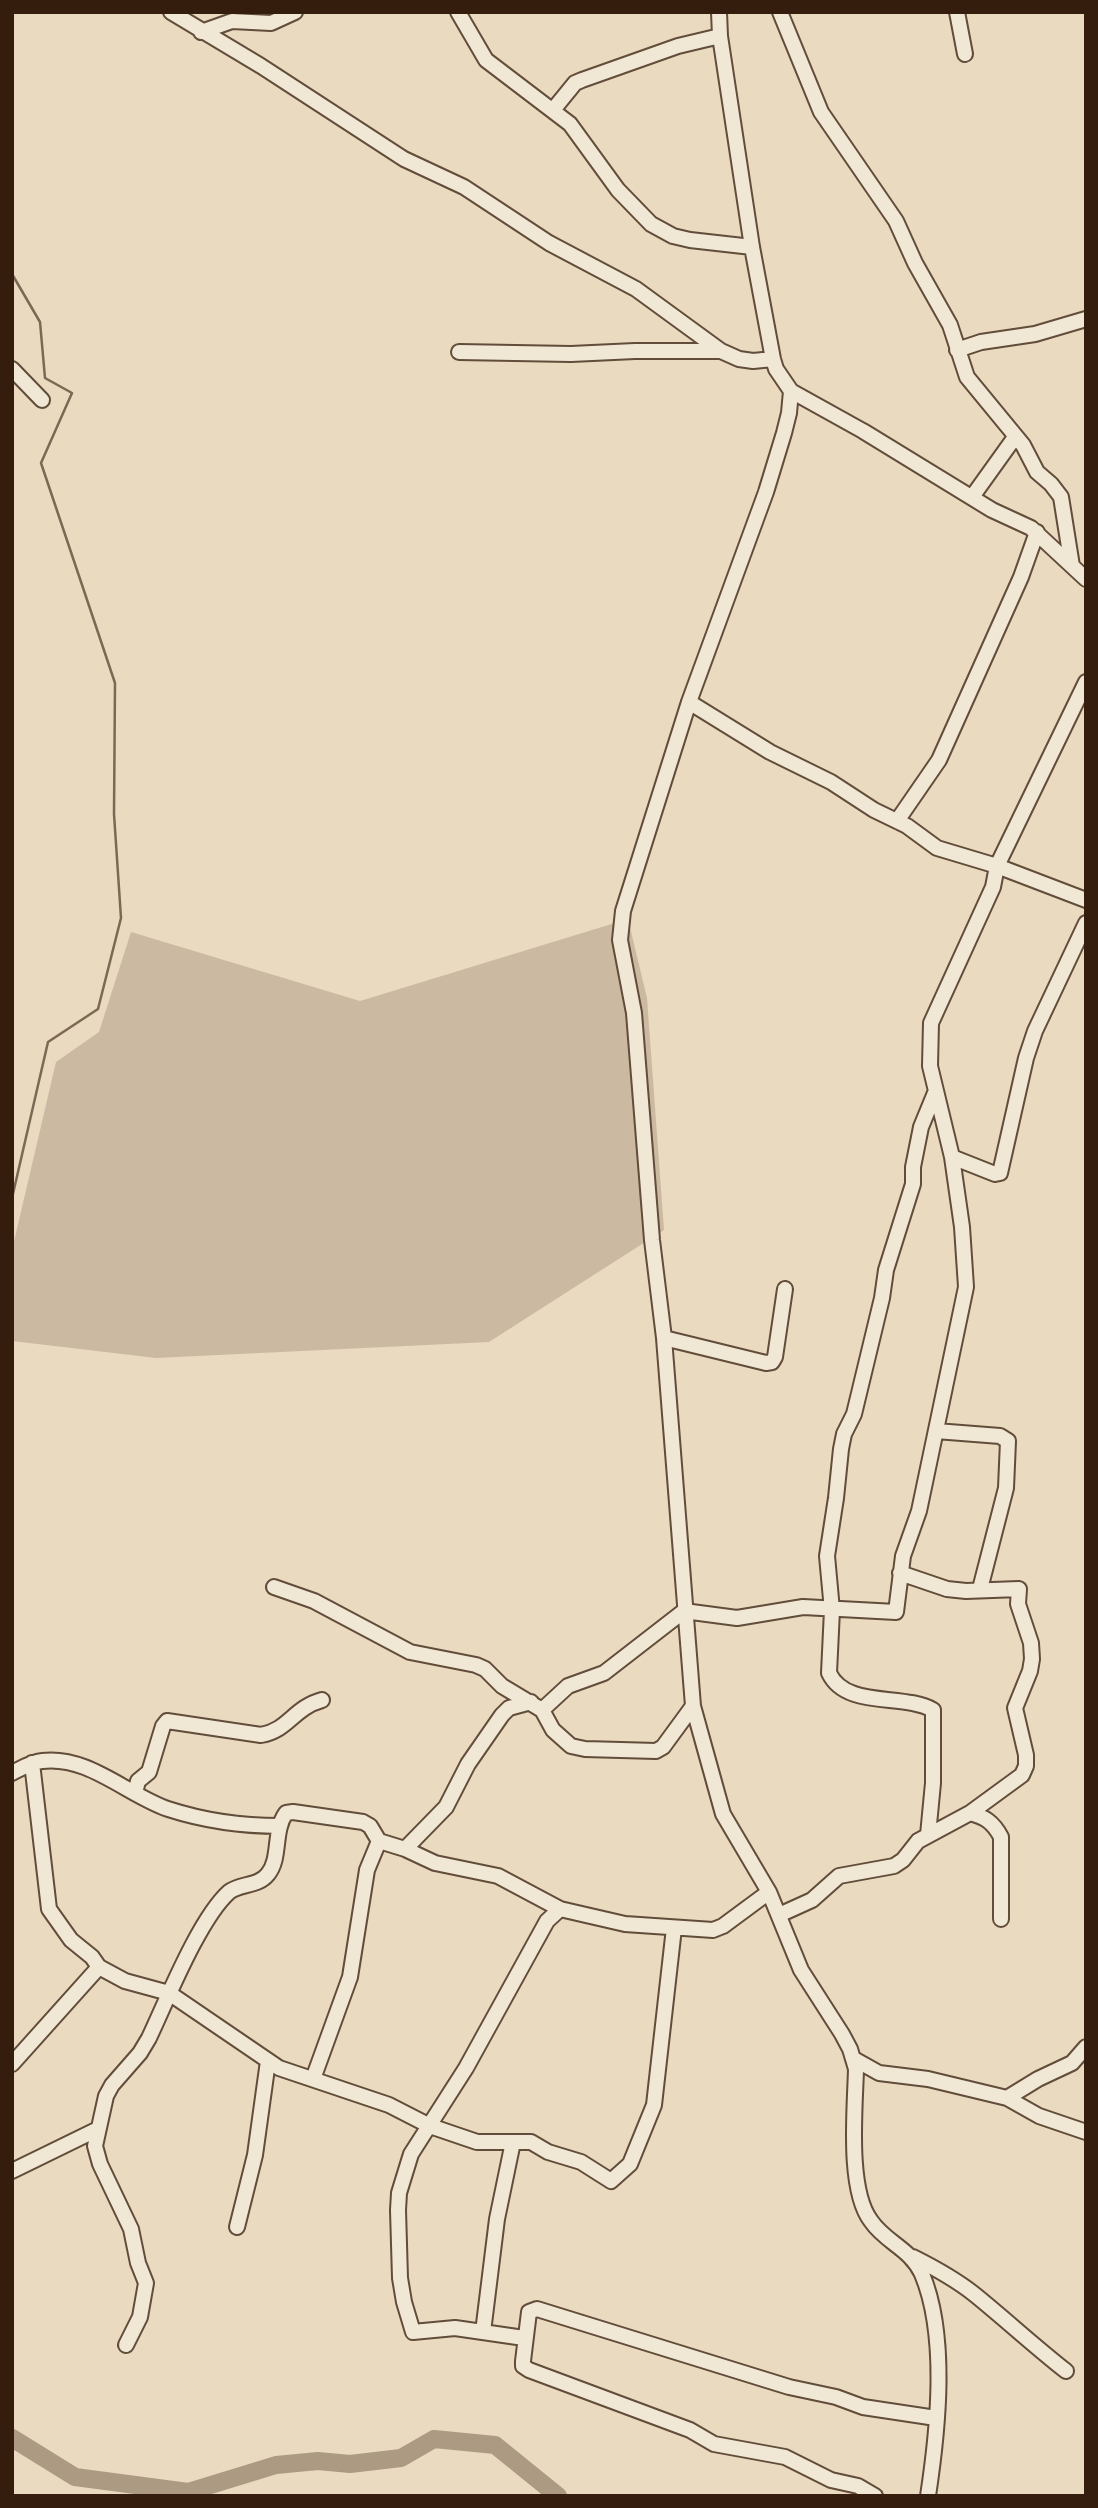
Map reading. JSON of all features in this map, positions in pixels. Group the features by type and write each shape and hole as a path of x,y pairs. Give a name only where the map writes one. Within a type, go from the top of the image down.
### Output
{"street":[{"path":"171,12 261,66 404,159 464,187 549,243 636,289 721,351 739,359 773,359"},
{"path":"201,32 232,21 271,23 295,12"},
{"path":"458,12 486,60 553,110 576,131 624,197 659,230 690,240 752,247"},
{"path":"719,12 720,36 752,247 776,369 791,391 863,431 992,510 1024,523 1086,579"},
{"path":"780,12 821,112 896,220 915,263 950,325 967,377 1023,445 1037,472 1052,484 1061,497 1072,566"},
{"path":"957,12 965,54"},
{"path":"553,110 575,83 582,79 678,46 720,36"},
{"path":"957,350 981,342 1035,334 1086,319"},
{"path":"459,352 571,354 721,351"},
{"path":"12,369 42,400"},
{"path":"791,391 789,412 773,473 689,702 619,930 634,1013 652,1240 664,1338 693,1706 723,1814 768,1892 800,1970 842,2034 854,2059 855,2148 861,2197 873,2224 912,2257 949,2276 975,2294 1029,2343 1066,2371"},
{"path":"972,497 1015,437"},
{"path":"897,821 939,760 1021,577 1037,532"},
{"path":"405,1849 446,1807 468,1764 509,1708 536,1706 568,1686 604,1673 684,1611 737,1618 803,1607 894,1613 900,1573 919,1511 966,1287 962,1227 952,1157 930,1066 931,1023 993,887 997,866 1086,682"},
{"path":"689,702 770,752 831,782 945,852 997,866 1086,900"},
{"path":"952,1157 995,1174 1000,1173 1026,1058 1035,1031 1086,923"},
{"path":"928,1835 933,1783 933,1710 904,1700 860,1697 832,1680 829,1673 832,1610 827,1556 841,1449 854,1414 882,1298 886,1270 913,1184 913,1167 921,1127 936,1093"},
{"path":"664,1338 766,1363 772,1362 785,1289"},
{"path":"936,1431 1000,1436 1008,1441 1006,1489 980,1589"},
{"path":"779,1915 812,1900 839,1876 894,1866 903,1860 911,1847 928,1835 970,1813 1014,1783 1026,1766 1015,1708 1032,1659 1031,1643 1018,1604 1019,1589 947,1589 900,1573"},
{"path":"274,1587 314,1601 410,1651 485,1669 502,1686 536,1706 553,1730 571,1746 585,1749 656,1751 663,1747 693,1706"},
{"path":"135,1793 138,1781 149,1772 163,1726 167,1721 261,1735 272,1733 301,1708 322,1700"},
{"path":"12,1773 45,1760 84,1767 165,1808 217,1822 245,1826 280,1826"},
{"path":"32,1763 49,1909 71,1940 99,1966 125,1981 169,1993 279,2068 389,2105 430,2126 477,2142 531,2142 555,2155 581,2162 611,2181 630,2164 654,2105 674,1928"},
{"path":"126,2345 141,2316 146,2283 127,2218 100,2164 95,2146 106,2096 112,2085 140,2053 206,1924 225,1898 235,1889 256,1883 267,1876 286,1813 349,1820 370,1826 379,1841 435,1863 479,1871 508,1880 560,1909 614,1923 713,1930 723,1926 768,1892"},
{"path":"970,1813 985,1817 996,1826 1001,1837 1001,1919"},
{"path":"313,2079 350,1977 367,1870 379,1841"},
{"path":"524,2338 455,2328 417,2332 411,2329 400,2278 399,2193 416,2143 430,2126 466,2068 547,1921 560,1909"},
{"path":"12,2064 99,1966"},
{"path":"1007,2098 1072,2063 1086,2047"},
{"path":"854,2059 879,2073 928,2079 1007,2098 1040,2116 1086,2132"},
{"path":"237,2227 255,2155 268,2061"},
{"path":"12,2171 98,2129"},
{"path":"483,2332 497,2219 513,2142"},
{"path":"12,2158 30,2164"},
{"path":"912,2257 926,2286 936,2339 938,2368 928,2496"},
{"path":"875,2496 858,2486 831,2480 785,2457 714,2444 690,2430 559,2380 540,2376 523,2366 528,2312 537,2309 789,2388 836,2397 863,2407 936,2418"}],"shaded area":[{"path":"628,919 647,998 664,1230 489,1342 156,1358 12,1341 12,1250 56,1062 99,1032 131,932 360,1001"}],"waterway":[{"path":"12,274 40,322 45,378 72,393 41,463 115,683 114,814 121,918 98,1009 48,1042 12,1198"},
{"path":"12,2438 75,2477 188,2492 276,2465 318,2461 350,2464 401,2458 434,2439 495,2445 558,2496"}]}
